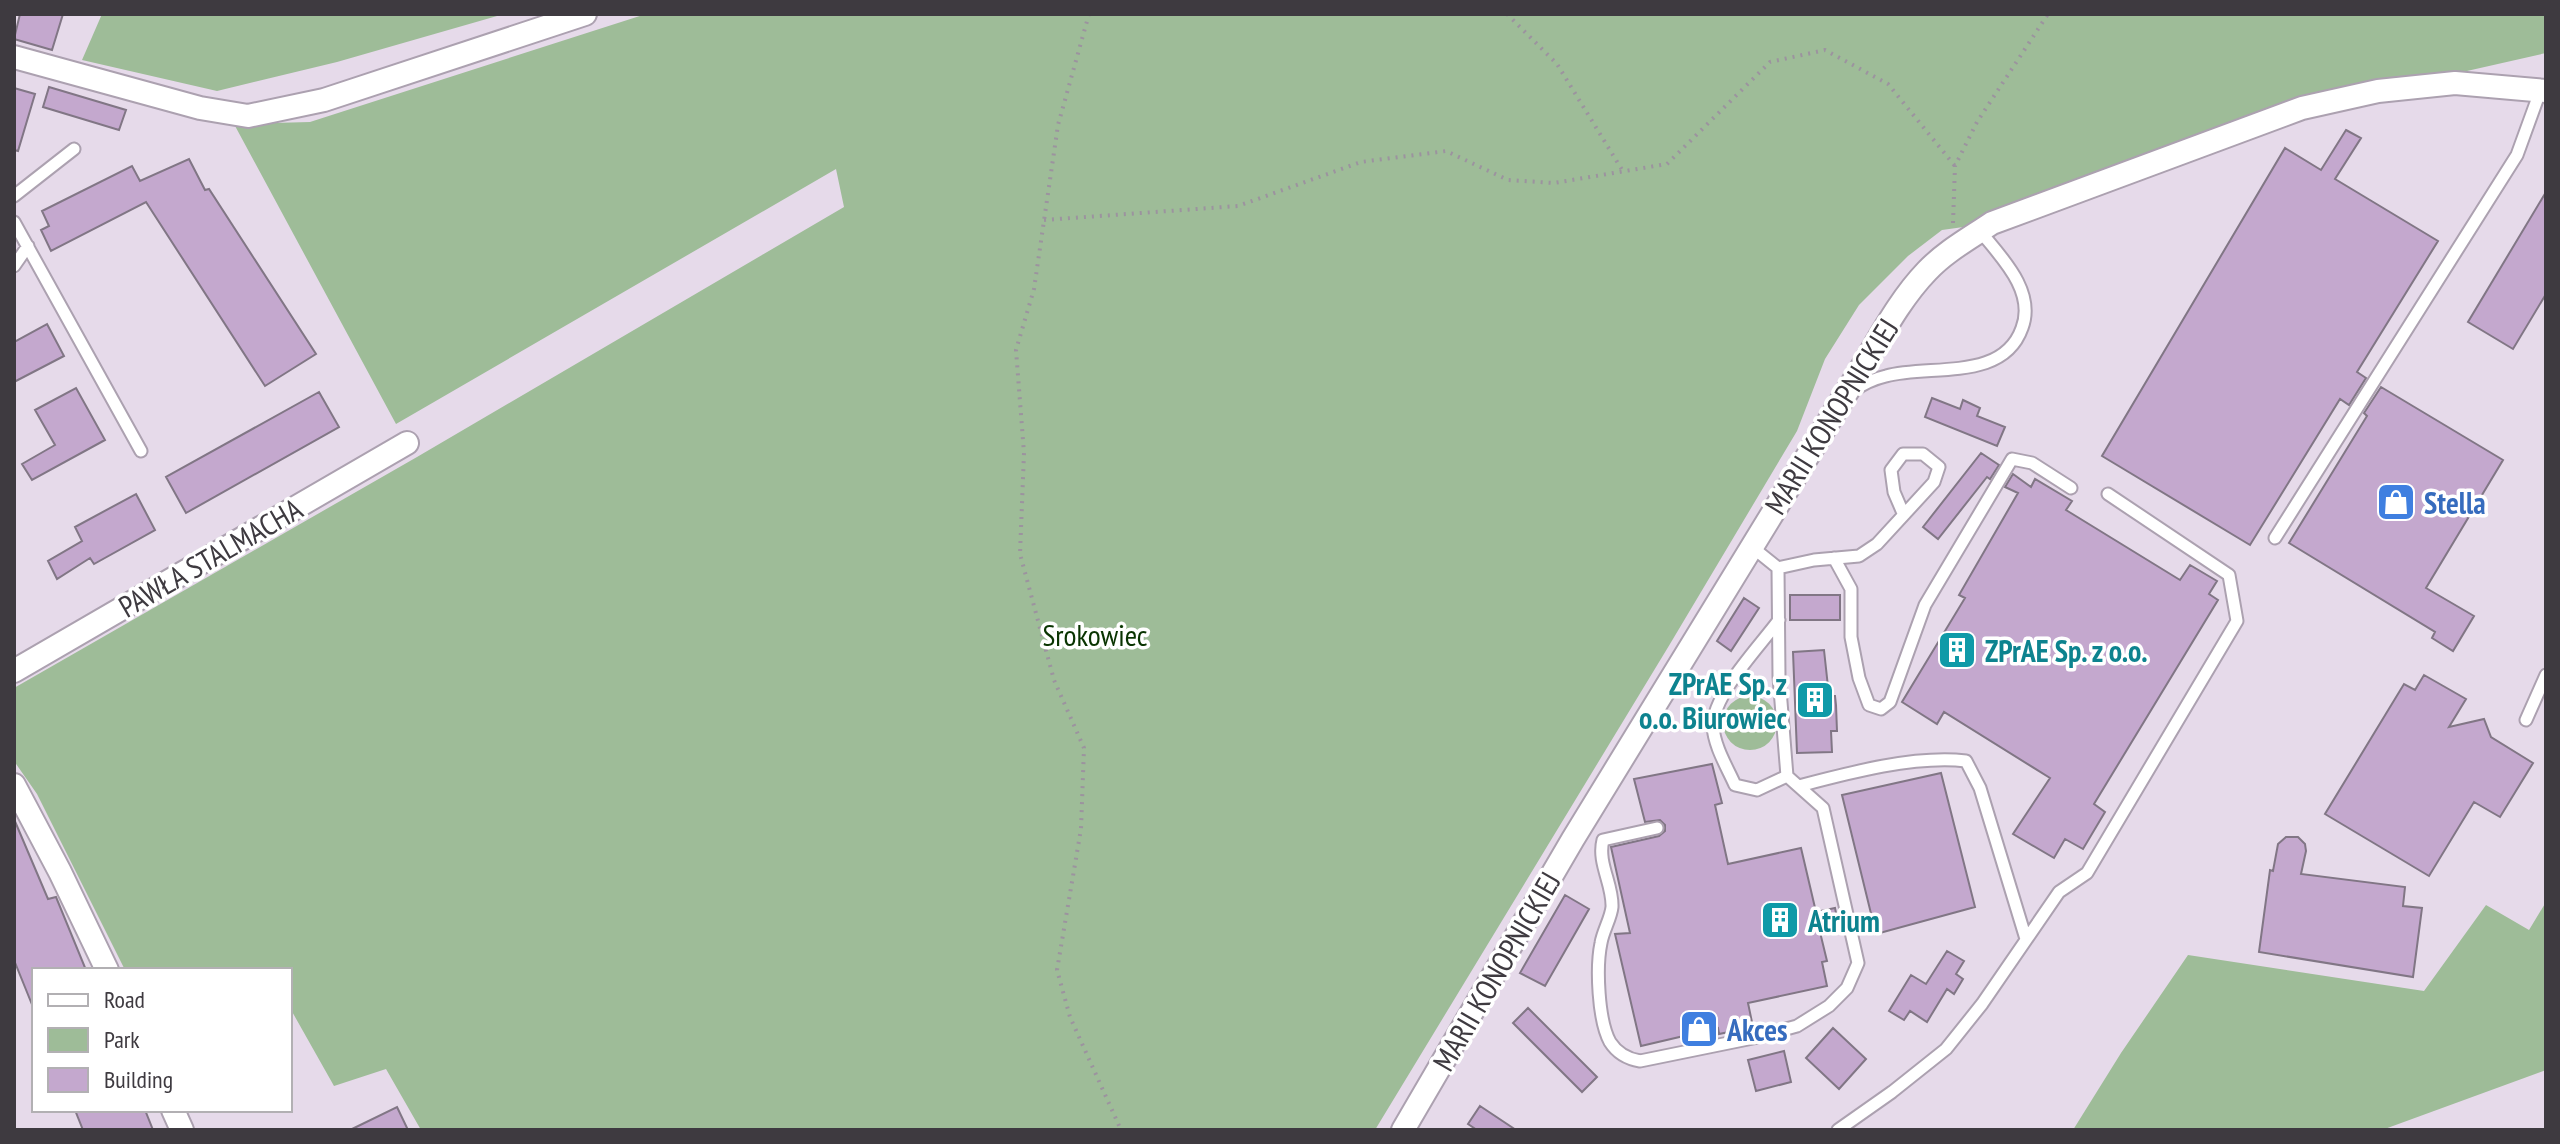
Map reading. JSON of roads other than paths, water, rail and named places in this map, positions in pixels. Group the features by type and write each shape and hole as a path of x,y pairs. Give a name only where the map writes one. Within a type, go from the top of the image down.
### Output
{"street":[{"path":"14,57 200,108 248,116 324,100 585,14"},
{"name":"MARII KONOPNICKIEJ","path":"1403,1130 1573,839 1751,546 1907,294 1928,270 1952,249 1980,231 2032,206 2302,108 2378,91 2455,83 2544,89"},
{"name":"PAWŁA STALMACHA","path":"14,671 407,443"},
{"path":"14,785 106,968"}],"lane":[{"path":"2275,538 2517,155 2544,89"},
{"path":"14,196 74,149"},
{"path":"14,222 141,451"},
{"path":"1842,398 1867,382 1888,375 1977,365 1995,361 2009,352 2018,339 2025,319 2020,286 1980,231"},
{"path":"14,266 28,246"},
{"path":"1751,546 1778,568 1859,556 1877,544 1934,482 1939,467 1923,454 1903,454 1891,470 1894,492 1903,513"},
{"path":"1834,558 1851,589 1851,637 1859,678 1869,705 1881,709 1890,702 1925,605 2012,459 2032,463 2071,488"},
{"path":"1838,1130 1946,1049 1982,1004 2059,892 2087,873 2237,621 2229,575 2108,494"},
{"path":"1657,828 1603,840 1601,850 1612,908 1600,948 1600,992 1610,1042 1620,1053 1640,1061 1797,1026 1829,1006 1847,988 1858,963 1823,808 1787,776 1779,677 1778,568"},
{"path":"1779,620 1722,696 1714,714 1713,729 1735,785 1757,790 1787,776"},
{"path":"2526,720 2546,675"},
{"path":"1799,786 1855,771 1942,758 1966,761 1980,788 2026,939"}],"place":[{"name":"Stella","path":"2396,502"},
{"name":"ZPrAE Sp. z o.o.","path":"1957,650"},
{"name":"ZPrAE Sp. z o.o. Biurowiec","path":"1815,700"},
{"name":"Atrium","path":"1780,920"},
{"name":"Akces","path":"1699,1029"}],"park label":[{"name":"Srokowiec","path":"1095,634"}]}
